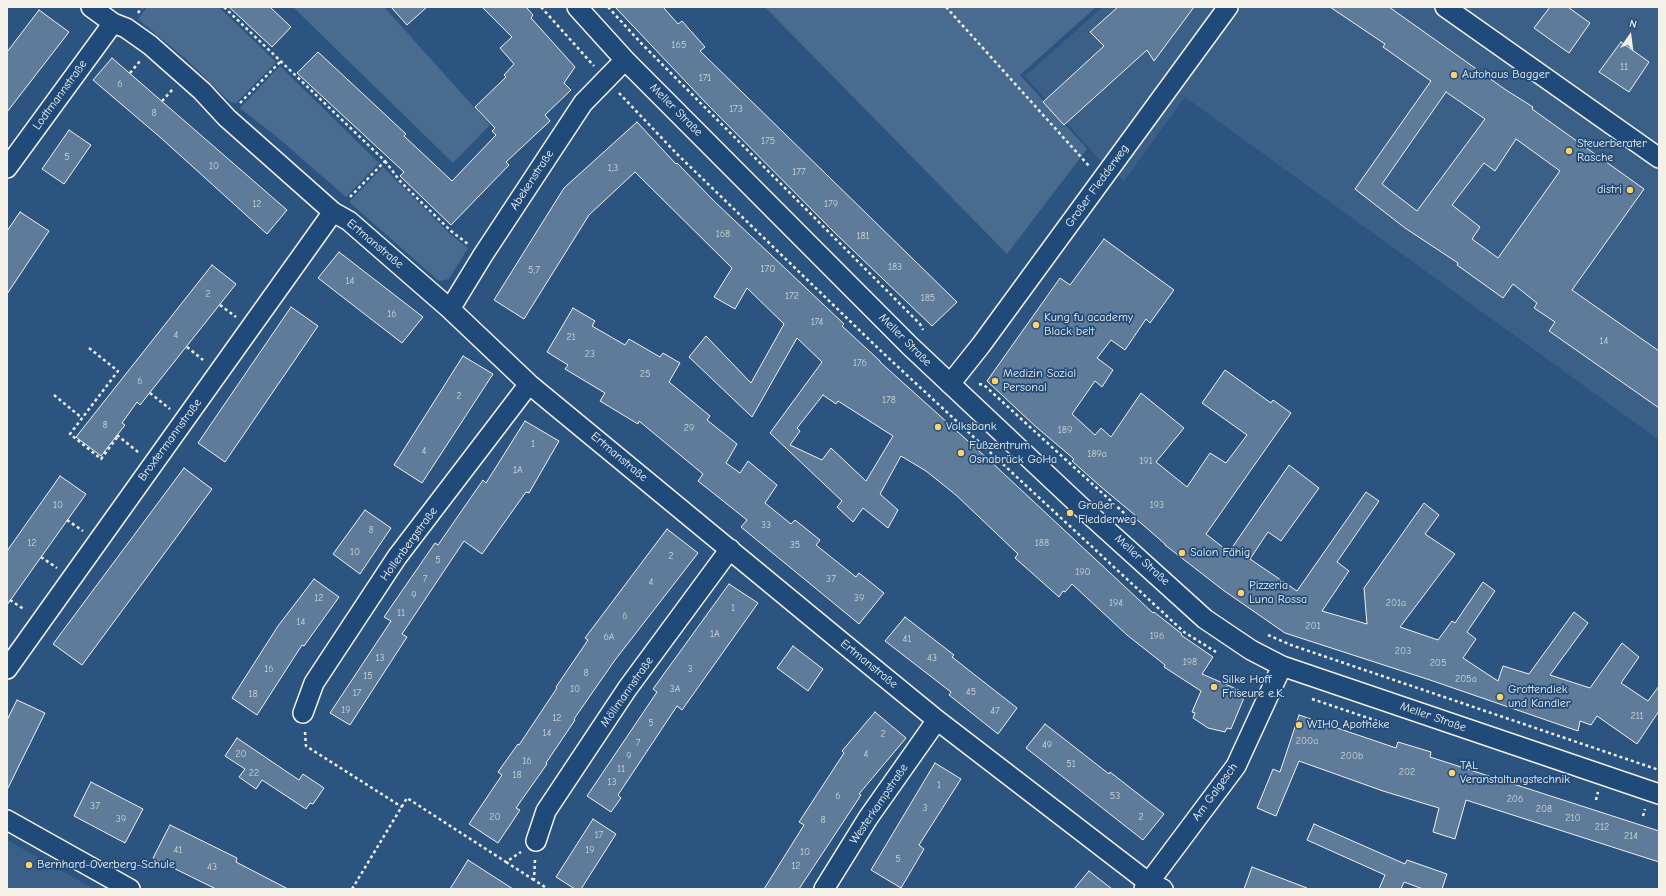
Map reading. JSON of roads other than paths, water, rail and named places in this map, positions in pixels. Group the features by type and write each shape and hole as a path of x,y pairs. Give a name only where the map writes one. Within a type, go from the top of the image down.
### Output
{"street":[{"name":"Ertmanstraße","path":"91,7 113,23 126,28 150,45 202,91 227,118 333,212 348,221 450,309 529,384 937,720 1152,887"},
{"name":"Meller Straße","path":"577,7 625,60 950,384 1079,505 1205,619 1251,650 1282,666 1659,794"},
{"name":"Großer Fledderweg","path":"950,384 981,345 1228,7"},
{"path":"1445,7 1659,158"},
{"name":"Lodtmannstraße","path":"7,168 113,23"},
{"name":"Abekenstraße","path":"450,309 482,255 583,103 625,60"},
{"name":"Broxtermannstraße","path":"7,669 333,212"},
{"name":"Hollenbergstraße","path":"303,713 314,683 397,558 529,384"},
{"name":"Möllmannstraße","path":"536,841 546,811 554,798 627,690 730,549"},
{"name":"Am Galgesch","path":"1152,887 1236,766 1282,666"},
{"name":"Westerkampstraße","path":"824,889 868,818 937,720"},
{"path":"7,820 130,889"}],"place":[{"name":"Autohaus Bagger","path":"1454,75"},
{"name":"Steuerberater Rasche","path":"1569,151"},
{"name":"distri","path":"1630,190"},
{"name":"Kung fu academy Black belt","path":"1036,325"},
{"name":"Medizin Sozial Personal","path":"995,381"},
{"name":"Volksbank","path":"938,427"},
{"name":"Fußzentrum Osnabrück GoHa","path":"961,453"},
{"name":"Großer Fledderweg","path":"1070,513"},
{"name":"Salon Fähig","path":"1182,553"},
{"name":"Pizzeria Luna Rossa","path":"1241,593"},
{"name":"Silke Hoff Friseure e.K.","path":"1214,687"},
{"name":"Grottendiek und Kandler","path":"1500,697"},
{"name":"WIHO Apotheke","path":"1299,725"},
{"name":"TAL Veranstaltungstechnik","path":"1452,773"},
{"name":"Bernhard-Overberg-Schule","path":"29,865"}]}
